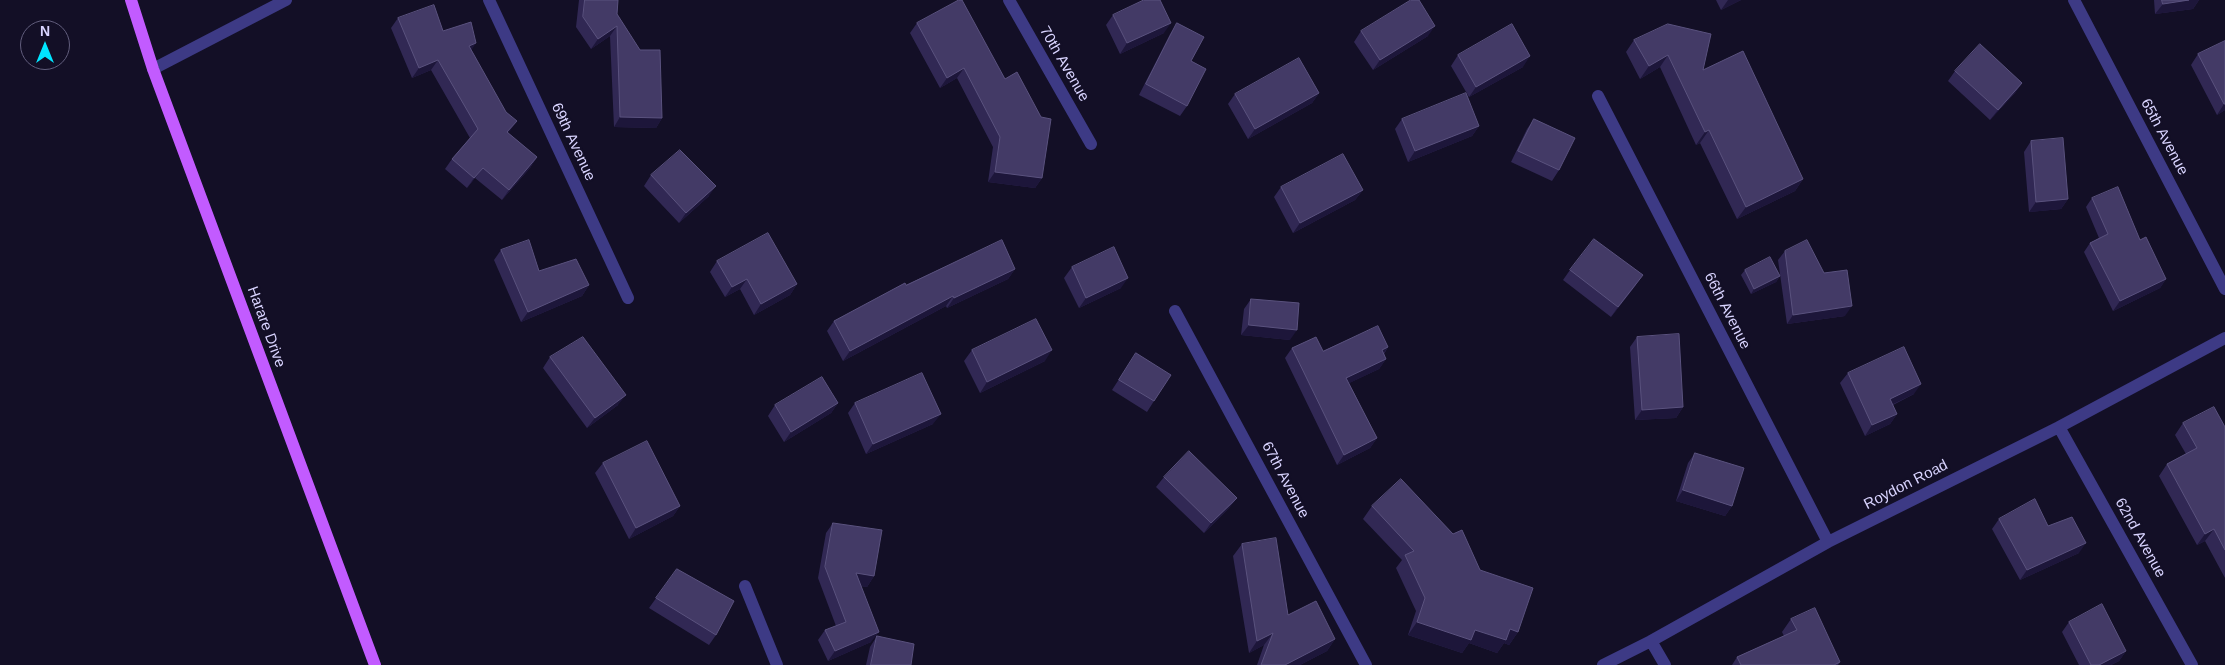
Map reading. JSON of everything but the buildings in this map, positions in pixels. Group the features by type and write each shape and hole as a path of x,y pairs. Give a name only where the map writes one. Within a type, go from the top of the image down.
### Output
{"main road":[{"name":"Harare Drive","path":"131,0 152,69 375,665"}],"street":[{"path":"152,69 268,4 286,0"},
{"name":"69th Avenue","path":"489,0 628,298"},
{"name":"70th Avenue","path":"1009,0 1091,144"},
{"name":"65th Avenue","path":"2074,0 2225,289"},
{"name":"66th Avenue","path":"1598,96 1828,542"},
{"name":"67th Avenue","path":"1175,311 1366,665"},
{"name":"Roydon Road","path":"1603,665 1651,641 1828,542 2058,427 2225,338"},
{"name":"62nd Avenue","path":"2058,427 2192,665"},
{"path":"745,586 776,665"},
{"path":"1651,641 1665,665"}]}
